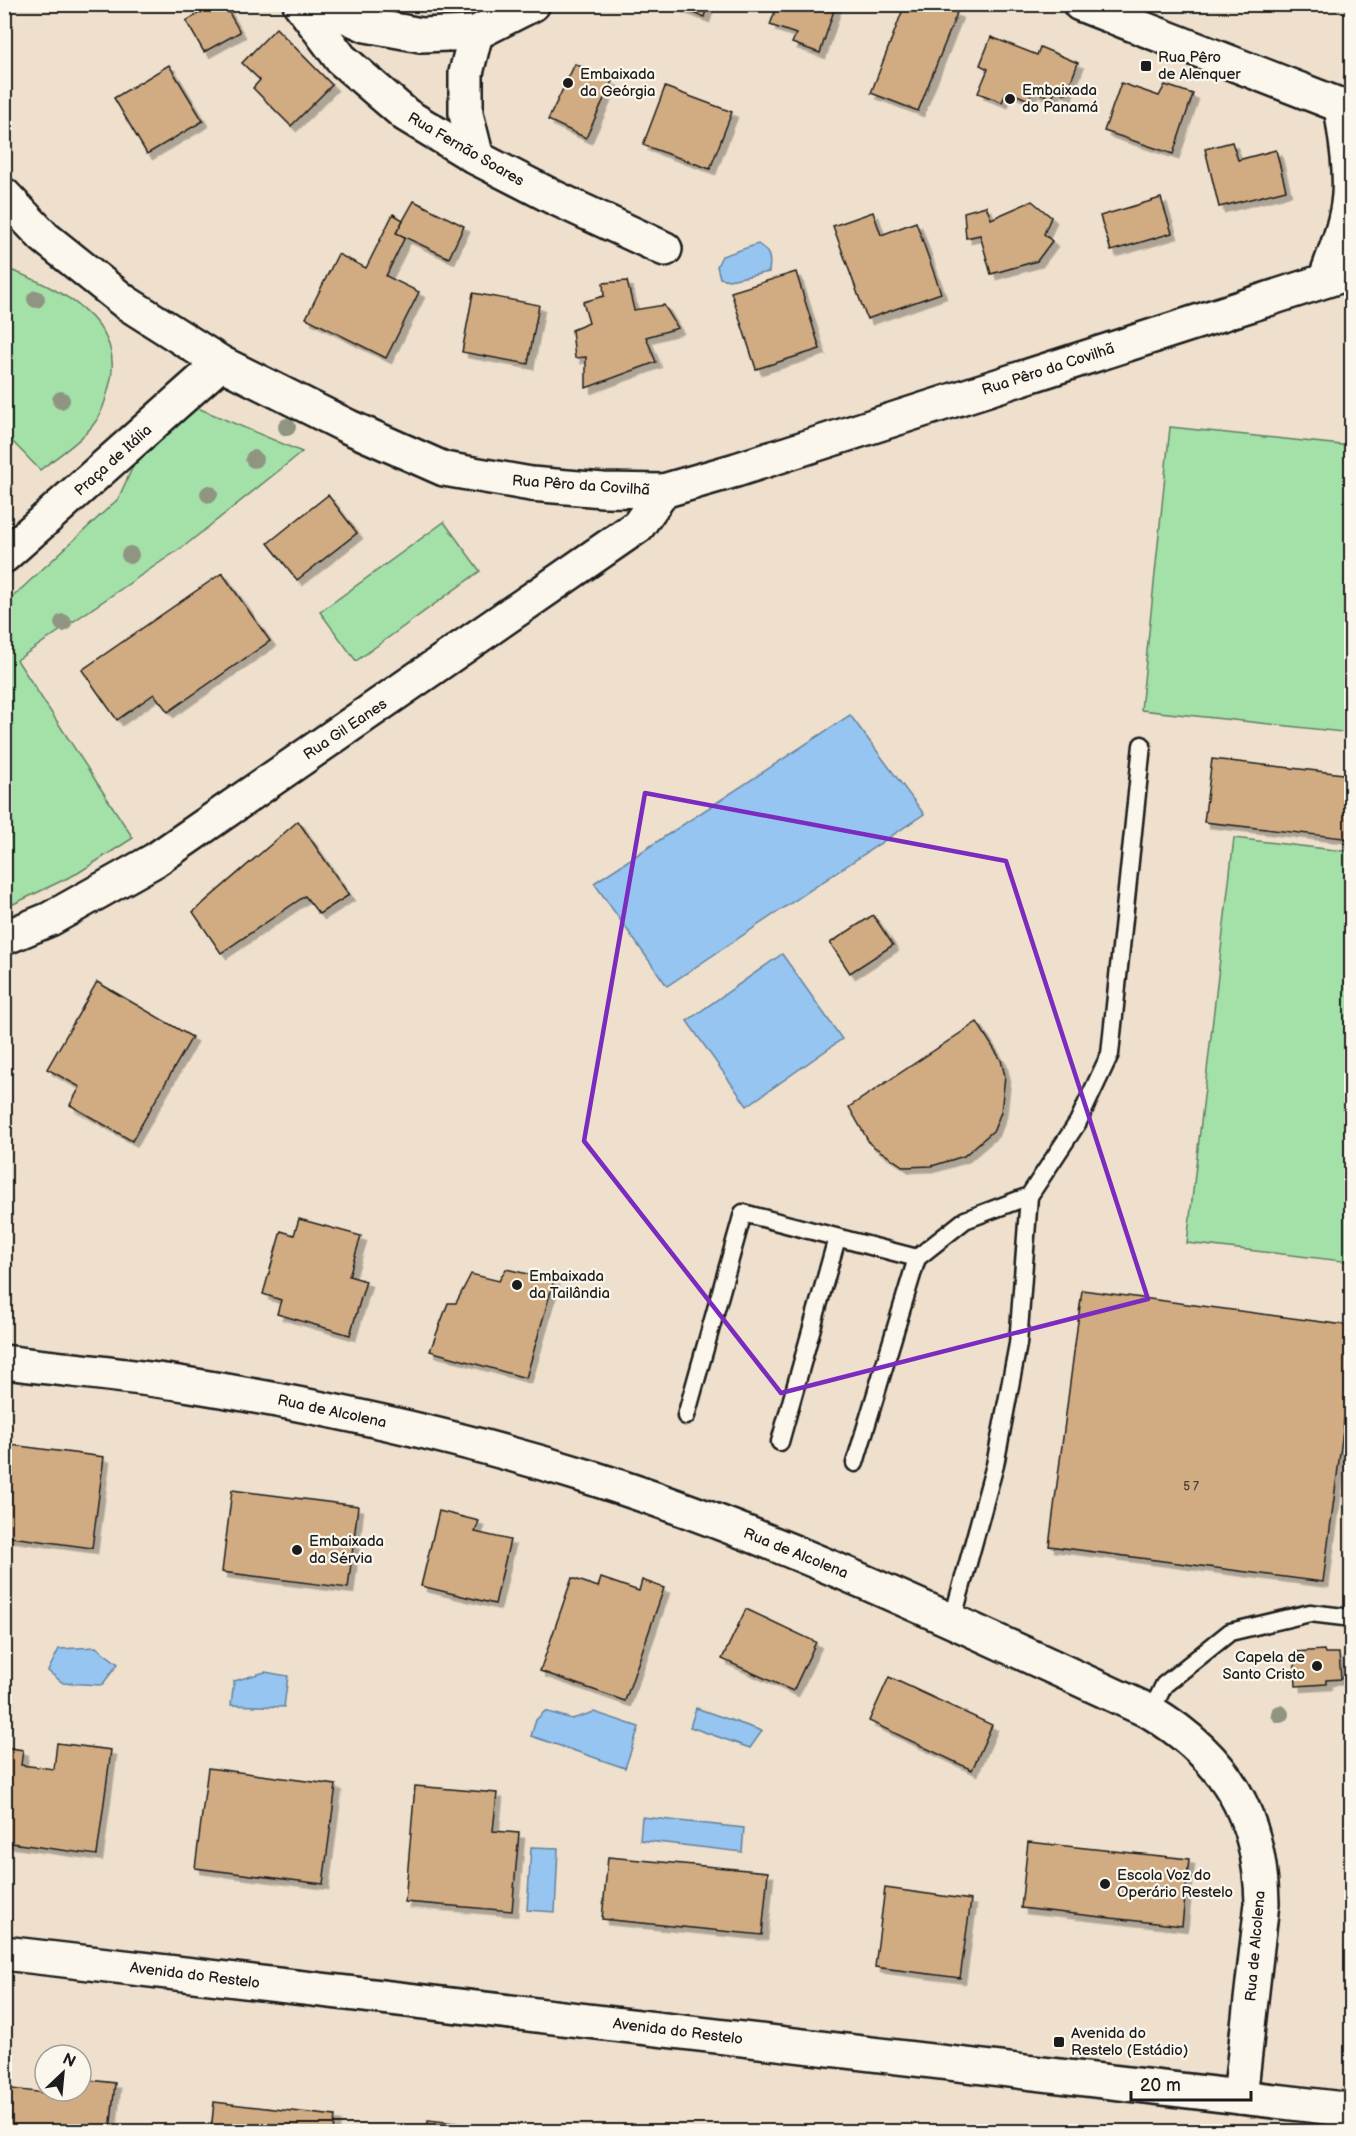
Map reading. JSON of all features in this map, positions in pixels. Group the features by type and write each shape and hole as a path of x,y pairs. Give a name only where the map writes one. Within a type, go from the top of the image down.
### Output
{"street":[{"name":"Rua Fernão Soares","path":"300,4 341,59 406,115 477,158 553,197 665,249"},
{"path":"318,4 366,25 421,35 476,33 533,4"},
{"path":"1080,4 1346,108 1349,194 1338,276"},
{"path":"476,33 466,73 466,114 477,158"},
{"name":"Rua Pêro da Covilhã","path":"4,195 44,237 125,302 221,363 349,427 444,469 531,484 603,490 663,491 759,463 1338,276"},
{"name":"Praça de Itália","path":"4,556 221,363"},
{"name":"Rua Gil Eanes","path":"4,938 50,919 155,860 638,526 663,491"},
{"name":"Rua de Alcolena","path":"4,1362 187,1385 290,1402 493,1449 592,1478 691,1512 884,1589 1151,1712 1176,1727 1218,1767 1235,1791 1256,1845 1261,1874 1262,1903 1240,2097"},
{"name":"Avenida do Restelo","path":"4,1953 1352,2110"}],"lane":[{"path":"952,1621 995,1465 1014,1366 1029,1196 1078,1122 1110,1054 1142,745"},
{"path":"855,1463 917,1258 965,1220 1029,1196"},
{"path":"686,1416 742,1213 917,1258"},
{"path":"780,1442 837,1238"},
{"path":"1151,1712 1164,1685 1230,1632 1311,1613 1352,1618"}],"highlighted area":[{"path":"645,793 1006,861 1148,1299 781,1393 584,1141"}],"green space":[{"path":"5,268 45,285 83,309 98,325 108,343 112,363 109,387 98,417 77,441 40,470 10,439 5,444"},
{"path":"193,406 302,452 187,544 17,660 133,838 78,873 5,908 5,604 118,499 135,462"},
{"path":"1170,427 1351,446 1351,733 1141,710"},
{"path":"444,522 480,571 356,661 320,612"},
{"path":"1234,838 1351,852 1351,1262 1187,1243"}],"water":[{"path":"758,244 769,256 769,272 729,280 720,278 717,266 722,256"},
{"path":"850,715 924,814 667,986 594,883"},
{"path":"782,954 842,1039 747,1106 687,1021"},
{"path":"96,1647 118,1664 102,1685 63,1683 48,1671 59,1649"},
{"path":"265,1672 288,1676 284,1707 231,1705 234,1681"},
{"path":"696,1708 762,1731 750,1748 690,1727"},
{"path":"545,1711 572,1719 594,1712 639,1727 625,1768 531,1736 536,1720"},
{"path":"642,1817 744,1828 742,1852 640,1840"},
{"path":"531,1847 558,1848 555,1912 527,1910"}],"building":[{"path":"214,4 224,4 240,32 204,52 186,21"},
{"path":"670,4 708,4 704,17"},
{"path":"773,4 836,4 820,53 792,43 796,34 770,25 777,6"},
{"path":"905,4 935,4 957,13 918,111 871,93"},
{"path":"276,28 332,85 291,126 253,88 260,80 242,63"},
{"path":"991,37 1037,55 1040,47 1078,63 1066,94 1056,90 1052,98 1032,90 1029,100 1007,91 1002,102 978,93 988,69 980,65"},
{"path":"575,64 612,81 586,138 548,120"},
{"path":"169,65 203,121 147,154 114,98"},
{"path":"1121,83 1159,96 1165,85 1193,94 1173,154 1104,131"},
{"path":"665,87 732,112 710,169 643,145"},
{"path":"1232,142 1238,160 1276,150 1286,190 1219,207 1205,149"},
{"path":"1161,198 1172,233 1111,251 1100,216"},
{"path":"414,201 464,226 449,258 396,233"},
{"path":"1032,201 1051,217 1044,234 1052,241 1037,261 991,274 980,235 966,238 964,212 986,206 991,219"},
{"path":"873,212 881,235 916,222 941,293 867,319 833,226"},
{"path":"393,214 403,220 396,233 405,237 386,276 419,292 386,358 306,318 338,254 366,268"},
{"path":"796,272 820,349 756,369 731,292"},
{"path":"627,281 634,310 664,305 678,328 646,337 656,362 586,388 586,357 575,358 572,330 589,323 583,302 604,296 603,283"},
{"path":"473,293 539,305 528,364 462,352"},
{"path":"328,495 357,533 297,580 268,543"},
{"path":"222,573 270,641 168,712 154,694 117,720 82,670"},
{"path":"1212,759 1352,775 1352,839 1204,822"},
{"path":"298,821 349,895 319,914 305,896 221,953 193,912"},
{"path":"873,915 893,945 850,973 830,943"},
{"path":"97,982 192,1037 132,1141 70,1105 80,1087 47,1069"},
{"path":"977,1022 1001,1060 1005,1076 1001,1112 994,1130 964,1156 932,1166 904,1167 870,1144 849,1107"},
{"path":"299,1219 361,1236 349,1276 366,1281 350,1335 277,1314 281,1300 263,1294 281,1231 294,1235"},
{"path":"506,1269 554,1280 526,1378 430,1351 448,1303 456,1303 471,1274 499,1281"},
{"path":"1082,1290 1352,1326 1352,1362 1323,1582 1049,1546"},
{"path":"11,1445 104,1457 92,1548 4,1536 4,1495"},
{"path":"232,1490 358,1506 348,1588 222,1572"},
{"path":"439,1511 479,1521 475,1532 510,1540 495,1604 421,1586"},
{"path":"572,1578 598,1587 601,1578 639,1591 642,1580 664,1588 625,1701 540,1671"},
{"path":"746,1609 816,1642 793,1691 722,1659"},
{"name":"Capela de Santo Cristo","path":"1324,1650 1325,1653 1339,1653 1341,1679 1326,1680 1326,1684 1296,1686 1294,1652"},
{"path":"889,1677 992,1725 972,1770 869,1721"},
{"path":"57,1743 111,1750 97,1855 4,1842 4,1747 23,1750 21,1765 54,1769"},
{"path":"208,1768 336,1785 323,1884 195,1868"},
{"path":"415,1786 497,1793 493,1831 519,1833 512,1911 405,1902"},
{"name":"Escola Voz do Operário Restelo","path":"1028,1842 1189,1859 1182,1926 1021,1908"},
{"path":"608,1857 768,1872 762,1935 602,1919"},
{"path":"885,1888 971,1900 960,1978 875,1967"},
{"path":"93,2080 115,2083 110,2132 4,2132 4,2088 33,2092 33,2103 93,2103"},
{"path":"214,2102 335,2116 333,2132 211,2132"},
{"path":"428,2120 532,2132 427,2132"}],"place":[{"name":"Rua Pêro de Alenquer","path":"1146,66"},
{"name":"Embaixada da Geórgia","path":"568,83"},
{"name":"Embaixada do Panamá","path":"1010,99"},
{"name":"Embaixada da Tailândia","path":"517,1285"},
{"name":"Embaixada da Sérvia","path":"297,1550"},
{"name":"Capela de Santo Cristo","path":"1317,1666"},
{"name":"Escola Voz do Operário Restelo","path":"1105,1884"},
{"name":"Avenida do Restelo (Estádio)","path":"1059,2042"}]}
